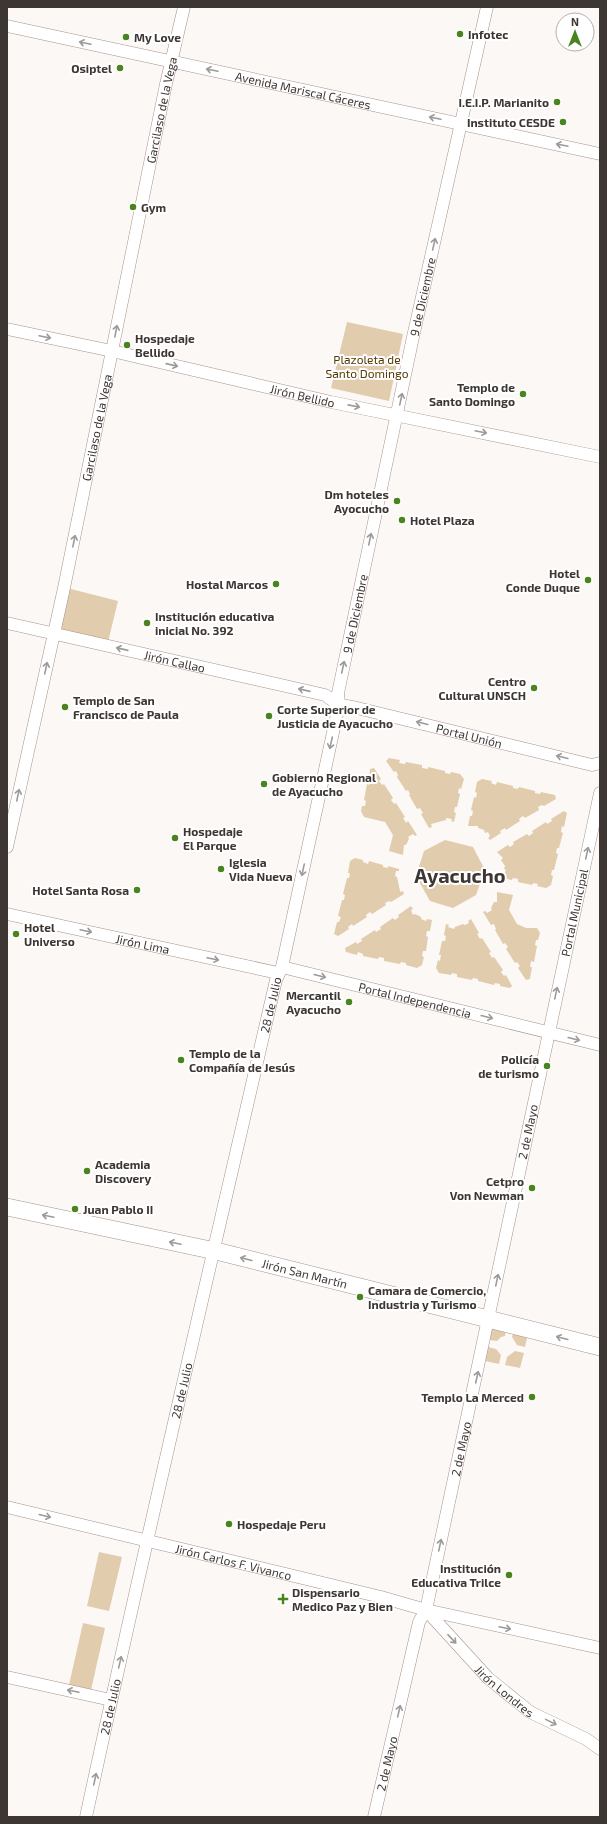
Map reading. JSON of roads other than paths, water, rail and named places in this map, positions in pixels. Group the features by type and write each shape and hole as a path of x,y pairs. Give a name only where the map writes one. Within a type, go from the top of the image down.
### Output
{"street":[{"name":"Garcilaso de la Vega","path":"7,847 54,633 184,7"},
{"name":"9 de Diciembre","path":"280,970 339,705 338,693 413,338 487,7"},
{"name":"Avenida Mariscal Cáceres","path":"7,26 600,154"},
{"name":"Jirón Bellido","path":"7,329 112,351 331,402 600,457"},
{"name":"Jirón Callao","path":"7,623 324,695 339,705"},
{"name":"Portal Unión","path":"339,705 592,764 600,763"},
{"name":"Portal Municipal","path":"547,1031 600,792"},
{"name":"Jirón Lima","path":"7,914 280,970"},
{"name":"Portal Independencia","path":"280,970 547,1031 600,1045"},
{"name":"28 de Julio","path":"86,1817 111,1700 213,1251 280,970"},
{"name":"2 de Mayo","path":"374,1817 419,1622 426,1610 489,1318 547,1031"},
{"name":"Jirón San Martín","path":"7,1207 213,1251 489,1318 600,1347"},
{"name":"Jirón Carlos F. Vivanco","path":"7,1507 381,1597 426,1610 600,1648"},
{"name":"Jirón Londres","path":"426,1610 488,1678 530,1712 586,1739 600,1749"},
{"path":"7,1677 111,1700"}],"place":[{"name":"Infotec","path":"460,34"},
{"name":"My Love","path":"126,37"},
{"name":"Osiptel","path":"120,68"},
{"name":"I.E.I.P. Marianito","path":"557,102"},
{"name":"Instituto CESDE","path":"563,122"},
{"name":"Gym","path":"133,207"},
{"name":"Hospedaje Bellido","path":"127,345"},
{"name":"Templo de Santo Domingo","path":"523,394"},
{"name":"Dm hoteles Ayocucho","path":"397,501"},
{"name":"Hotel Plaza","path":"402,520"},
{"name":"Hotel Conde Duque","path":"588,580"},
{"name":"Hostal Marcos","path":"276,584"},
{"name":"Institución educativa inicial No. 392","path":"147,623"},
{"name":"Centro Cultural UNSCH","path":"534,688"},
{"name":"Templo de San Francisco de Paula","path":"65,707"},
{"name":"Corte Superior de Justicia de Ayacucho","path":"269,716"},
{"name":"Gobierno Regional de Ayacucho","path":"264,784"},
{"name":"Hospedaje El Parque","path":"175,838"},
{"name":"Iglesia Vida Nueva","path":"221,869"},
{"name":"Hotel Santa Rosa","path":"137,890"},
{"name":"Hotel Universo","path":"16,934"},
{"name":"Mercantil Ayacucho","path":"349,1002"},
{"name":"Templo de la Compañía de Jesús","path":"181,1060"},
{"name":"Policía de turismo","path":"547,1066"},
{"name":"Academia Discovery","path":"87,1171"},
{"name":"Cetpro Von Newman","path":"532,1188"},
{"name":"Juan Pablo II","path":"75,1209"},
{"name":"Camara de Comercio, Industria y Turismo","path":"360,1297"},
{"name":"Templo La Merced","path":"532,1397"},
{"name":"Hospedaje Peru","path":"229,1524"},
{"name":"Institución Educativa Trilce","path":"509,1575"},
{"name":"Dispensario Medico Paz y Bien","path":"283,1599"}],"district":[{"name":"Ayacucho","path":"460,875"}],"park label":[{"name":"Plazoleta de Santo Domingo","path":"367,366"}]}
